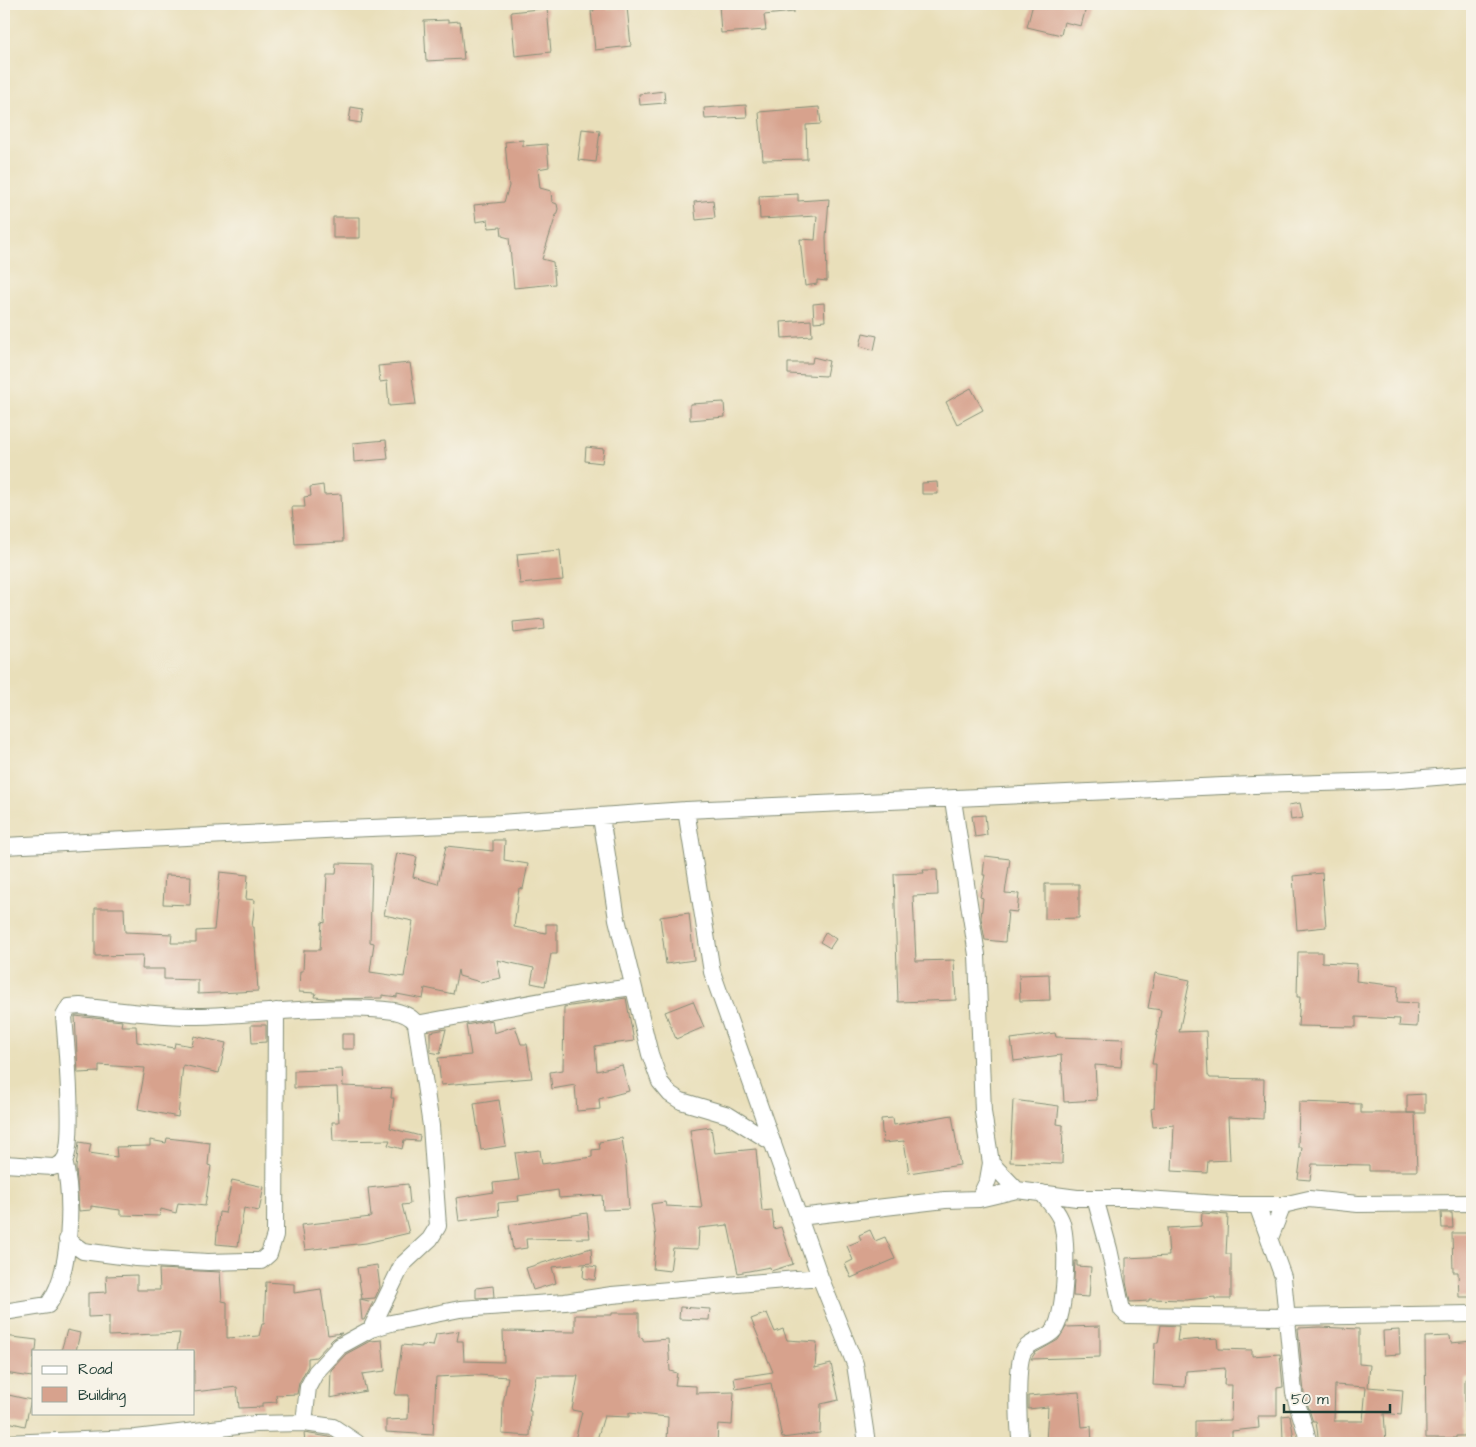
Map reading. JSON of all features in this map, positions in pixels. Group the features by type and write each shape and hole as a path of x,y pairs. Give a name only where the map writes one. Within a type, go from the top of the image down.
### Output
{"street":[{"path":"4,846 601,817 686,810 953,800 1223,786 1388,781 1472,774"},
{"path":"953,800 977,955 983,1112 991,1163 988,1180 979,1199"},
{"path":"686,810 712,972 798,1217 855,1364 867,1443"},
{"path":"601,817 617,919 650,1054 660,1082 670,1094 692,1106 735,1118 773,1143"},
{"path":"416,1024 580,994 633,987"},
{"path":"4,1164 53,1167 60,1165 64,1160 68,1150 69,1122 64,1016 69,1007 80,1006 196,1016 276,1011 395,1012 412,1018 416,1024 431,1126 438,1226 430,1238 402,1265 371,1329"},
{"path":"67,1240 83,1251 136,1258 208,1262 261,1261 269,1254 275,1235 276,1011"},
{"path":"4,1312 48,1305 58,1288 67,1240 68,1181 64,1160"},
{"path":"991,1163 1017,1190"},
{"path":"798,1217 945,1200 979,1199 1017,1190 1077,1198 1132,1198 1221,1205 1283,1205 1309,1199 1358,1204 1472,1202"},
{"path":"1021,1443 1018,1417 1024,1349 1053,1331 1061,1319 1063,1307 1065,1263 1061,1219 1042,1193"},
{"path":"1061,1219 1077,1198"},
{"path":"1095,1198 1109,1249 1122,1310 1128,1315 1287,1317 1472,1314"},
{"path":"1257,1205 1283,1277 1296,1402 1309,1443"},
{"path":"1270,1238 1283,1205"},
{"path":"64,1260 83,1251"},
{"path":"304,1423 308,1387 316,1372 340,1346 371,1329 402,1320 460,1309 557,1303 612,1295 820,1277"},
{"path":"383,1306 402,1320"},
{"path":"4,1443 136,1438 255,1424 304,1423 333,1427 357,1443"}],"building":[{"path":"592,4 606,4 608,9 627,7 631,46 595,50 591,11 594,11"},
{"path":"719,4 793,4 794,12 764,15 766,30 721,33"},
{"path":"1033,4 1087,4 1081,26 1064,22 1061,35 1027,27"},
{"path":"547,8 551,52 515,56 511,12"},
{"path":"448,20 448,22 460,21 464,59 426,61 424,21"},
{"path":"664,91 665,103 640,105 639,94"},
{"path":"746,105 747,117 705,119 704,108"},
{"path":"351,107 363,109 361,123 349,121"},
{"path":"819,107 821,124 806,125 807,159 763,160 759,112"},
{"path":"582,129 600,131 596,162 578,160"},
{"path":"523,140 523,146 547,144 549,167 538,169 540,188 551,191 552,202 557,204 558,209 542,259 553,262 555,284 514,288 509,238 502,236 501,227 489,228 488,220 476,222 474,205 504,202 509,186 505,142"},
{"path":"798,194 798,201 829,199 826,237 827,281 817,280 817,284 805,286 800,239 815,240 817,216 760,219 759,196"},
{"path":"713,200 715,218 696,220 694,202"},
{"path":"333,217 360,217 360,238 333,238"},
{"path":"824,303 825,321 814,322 813,304"},
{"path":"811,320 812,336 782,338 781,322"},
{"path":"863,333 877,336 874,350 860,346"},
{"path":"813,357 829,361 826,376 788,374 788,363 812,363"},
{"path":"410,363 416,404 389,406 387,381 380,382 378,366"},
{"path":"971,388 983,410 957,424 946,402"},
{"path":"724,402 725,417 690,420 690,404"},
{"path":"386,440 388,459 354,462 353,443"},
{"path":"586,447 604,449 602,463 585,461"},
{"path":"937,482 938,494 922,494 922,483"},
{"path":"323,485 324,495 341,494 343,542 295,544 292,507 305,507 304,497 311,496 310,487"},
{"path":"560,550 563,580 520,584 517,554"},
{"path":"544,619 545,629 514,633 513,622"},
{"path":"1300,803 1303,818 1291,820 1289,805"},
{"path":"985,815 987,835 975,837 972,816"},
{"path":"493,840 505,840 504,860 528,864 523,889 519,888 514,927 546,933 546,924 557,924 557,954 551,954 545,986 531,983 534,968 497,960 501,978 480,982 459,976 458,970 453,994 425,988 423,999 397,994 397,997 382,995 382,998 334,999 315,997 316,993 299,992 304,950 320,950 322,922 325,923 327,874 336,874 337,863 372,864 370,942 374,943 370,972 404,977 413,921 384,915 397,853 417,857 413,877 438,884 446,846 493,851"},
{"path":"985,856 1010,859 1005,893 1019,894 1017,912 1008,911 1005,942 985,940 981,918 983,898 980,897 985,875 983,875"},
{"path":"923,870 937,870 938,895 913,896 916,961 954,960 956,1000 898,1002 894,874 924,873"},
{"path":"220,872 248,875 246,899 255,900 252,927 254,927 258,991 198,994 198,980 164,979 164,969 142,969 143,955 95,956 95,908 124,908 125,932 172,934 171,943 196,943 196,931 214,930"},
{"path":"1322,873 1326,927 1297,930 1293,876"},
{"path":"165,875 191,876 190,905 163,904"},
{"path":"1045,884 1079,884 1079,918 1045,919"},
{"path":"689,913 694,960 666,964 660,917"},
{"path":"826,932 836,939 830,948 820,942"},
{"path":"1298,952 1322,952 1322,962 1357,964 1356,981 1398,986 1397,1002 1418,1003 1417,1027 1399,1026 1400,1019 1356,1017 1356,1027 1298,1026 1300,997 1297,997"},
{"path":"1155,973 1190,980 1179,1032 1206,1031 1208,1075 1210,1078 1264,1079 1263,1119 1228,1117 1230,1160 1208,1161 1207,1173 1172,1171 1174,1125 1153,1127 1151,1109 1154,1108 1156,1064 1152,1064 1161,1010 1148,1008"},
{"path":"1049,974 1050,1000 1020,1001 1019,975"},
{"path":"626,998 634,1041 595,1046 597,1071 622,1065 629,1091 599,1099 600,1109 577,1111 575,1085 552,1089 550,1072 563,1070 564,1007"},
{"path":"693,1001 704,1027 676,1039 665,1012"},
{"path":"75,1016 122,1021 121,1026 136,1026 137,1042 174,1048 175,1043 192,1046 194,1036 226,1043 219,1073 183,1065 178,1117 138,1109 145,1068 99,1065 99,1072 78,1073"},
{"path":"492,1020 494,1033 515,1026 521,1044 527,1044 532,1078 441,1085 438,1058 471,1055 466,1025"},
{"path":"251,1025 266,1025 266,1042 252,1043"},
{"path":"446,1029 440,1054 430,1052 430,1032"},
{"path":"1055,1033 1056,1037 1123,1039 1121,1067 1095,1065 1097,1100 1064,1102 1061,1055 1014,1061 1011,1039"},
{"path":"342,1034 354,1034 354,1049 342,1049"},
{"path":"342,1069 343,1086 392,1088 391,1098 394,1098 390,1128 420,1136 419,1141 404,1140 402,1149 388,1145 390,1140 333,1141 332,1122 339,1122 337,1087 294,1088 294,1071"},
{"path":"1425,1094 1425,1113 1407,1113 1407,1095"},
{"path":"499,1100 506,1146 481,1150 474,1104"},
{"path":"1013,1100 1059,1106 1057,1124 1063,1125 1062,1164 1010,1162"},
{"path":"1299,1102 1361,1104 1361,1113 1415,1113 1417,1171 1369,1171 1369,1165 1312,1164 1310,1180 1298,1179 1302,1147 1298,1147"},
{"path":"952,1115 960,1165 909,1173 904,1141 883,1143 881,1119 893,1118 894,1125"},
{"path":"711,1127 715,1153 756,1149 762,1211 772,1210 774,1229 781,1227 793,1264 771,1271 770,1267 738,1273 728,1225 699,1228 698,1249 673,1248 670,1271 653,1269 656,1238 651,1204 665,1202 666,1206 702,1208 690,1130"},
{"path":"167,1138 210,1143 208,1165 211,1166 205,1206 178,1203 176,1213 161,1209 160,1216 120,1215 120,1210 91,1206 91,1210 79,1211 76,1168 79,1142 91,1144 89,1153 117,1157 116,1147 150,1146 150,1140 166,1143"},
{"path":"622,1138 629,1209 603,1210 602,1195 559,1198 558,1190 518,1196 519,1201 498,1203 499,1216 459,1221 456,1198 494,1192 493,1183 519,1180 515,1153 540,1150 542,1164 592,1157 592,1150 600,1149 599,1142"},
{"path":"232,1180 264,1187 259,1211 244,1208 238,1246 216,1244 219,1212 225,1213"},
{"path":"408,1184 410,1204 402,1205 409,1233 366,1243 305,1250 301,1225 371,1217 368,1188"},
{"path":"587,1213 590,1238 526,1239 527,1248 513,1250 509,1225"},
{"path":"1202,1213 1228,1215 1226,1254 1231,1254 1231,1299 1215,1299 1215,1297 1186,1300 1149,1299 1149,1301 1130,1302 1126,1282 1126,1258 1169,1256 1167,1228 1201,1226"},
{"path":"1441,1213 1452,1213 1453,1228 1442,1228"},
{"path":"870,1230 875,1241 885,1237 895,1259 851,1278 845,1264 853,1260 847,1246 861,1240 859,1235"},
{"path":"1452,1233 1472,1233 1472,1297 1459,1297 1458,1272 1453,1272"},
{"path":"591,1248 592,1263 552,1267 556,1283 533,1290 526,1268"},
{"path":"1075,1261 1077,1261 1077,1266 1091,1267 1089,1297 1073,1296"},
{"path":"377,1265 380,1287 375,1298 362,1299 357,1268"},
{"path":"584,1265 597,1267 595,1280 583,1278"},
{"path":"159,1269 220,1272 222,1301 227,1302 227,1338 259,1336 262,1324 264,1324 266,1282 294,1284 294,1293 321,1289 328,1335 342,1333 333,1339 316,1357 308,1358 308,1366 299,1383 297,1394 276,1395 277,1402 262,1403 262,1407 239,1408 237,1387 195,1392 195,1350 177,1350 180,1333 109,1336 109,1316 88,1317 88,1293 107,1292 106,1276 137,1275 137,1290 160,1290"},
{"path":"493,1286 494,1297 476,1298 476,1288"},
{"path":"360,1299 373,1302 364,1320 362,1320"},
{"path":"680,1307 710,1309 709,1320 679,1319"},
{"path":"612,1313 639,1313 639,1337 643,1338 643,1341 668,1339 670,1371 677,1373 675,1385 696,1386 696,1393 734,1392 732,1425 718,1424 717,1443 667,1443 668,1417 629,1413 629,1417 604,1416 596,1443 575,1440 582,1412 572,1410 578,1376 536,1376 529,1411 531,1411 530,1436 502,1434 503,1403 508,1377 478,1375 436,1377 433,1435 386,1432 386,1420 408,1419 409,1395 395,1395 402,1345 433,1346 436,1334 459,1331 457,1341 463,1341 464,1361 504,1362 503,1331 575,1332 575,1315 612,1315"},
{"path":"767,1313 775,1332 783,1329 787,1340 817,1342 815,1368 831,1364 839,1400 821,1404 820,1433 782,1438 771,1383 736,1389 734,1378 773,1372 751,1319"},
{"path":"1161,1325 1179,1326 1177,1341 1217,1338 1218,1349 1252,1350 1252,1356 1280,1354 1283,1387 1277,1388 1277,1416 1258,1416 1259,1428 1232,1431 1232,1443 1195,1443 1195,1421 1231,1420 1232,1385 1224,1385 1225,1368 1186,1371 1185,1387 1153,1385 1155,1343 1158,1343"},
{"path":"1100,1326 1100,1357 1031,1359 1035,1353 1058,1340 1066,1327"},
{"path":"1298,1328 1359,1329 1359,1364 1370,1365 1368,1387 1403,1390 1401,1415 1384,1413 1386,1443 1319,1443 1316,1422 1313,1422 1304,1393","holes":["1335,1385 1366,1387 1363,1421 1334,1421"]},
{"path":"67,1330 80,1333 76,1350 61,1350"},
{"path":"1399,1330 1400,1354 1384,1355 1383,1331"},
{"path":"4,1336 37,1340 36,1350 32,1350 32,1377 4,1373"},
{"path":"1450,1336 1451,1343 1472,1341 1472,1378 1465,1379 1465,1436 1456,1436 1456,1438 1426,1438 1425,1337"},
{"path":"382,1340 385,1371 362,1374 366,1391 330,1398 331,1370 346,1354 370,1341"},
{"path":"1079,1392 1082,1427 1091,1426 1092,1443 1046,1443 1048,1407 1028,1409 1028,1396"},
{"path":"4,1394 31,1400 25,1426 4,1421"},
{"path":"1290,1415 1294,1438 1283,1439 1282,1416"},
{"path":"304,1433 329,1437 335,1440 335,1443 305,1443"}]}
